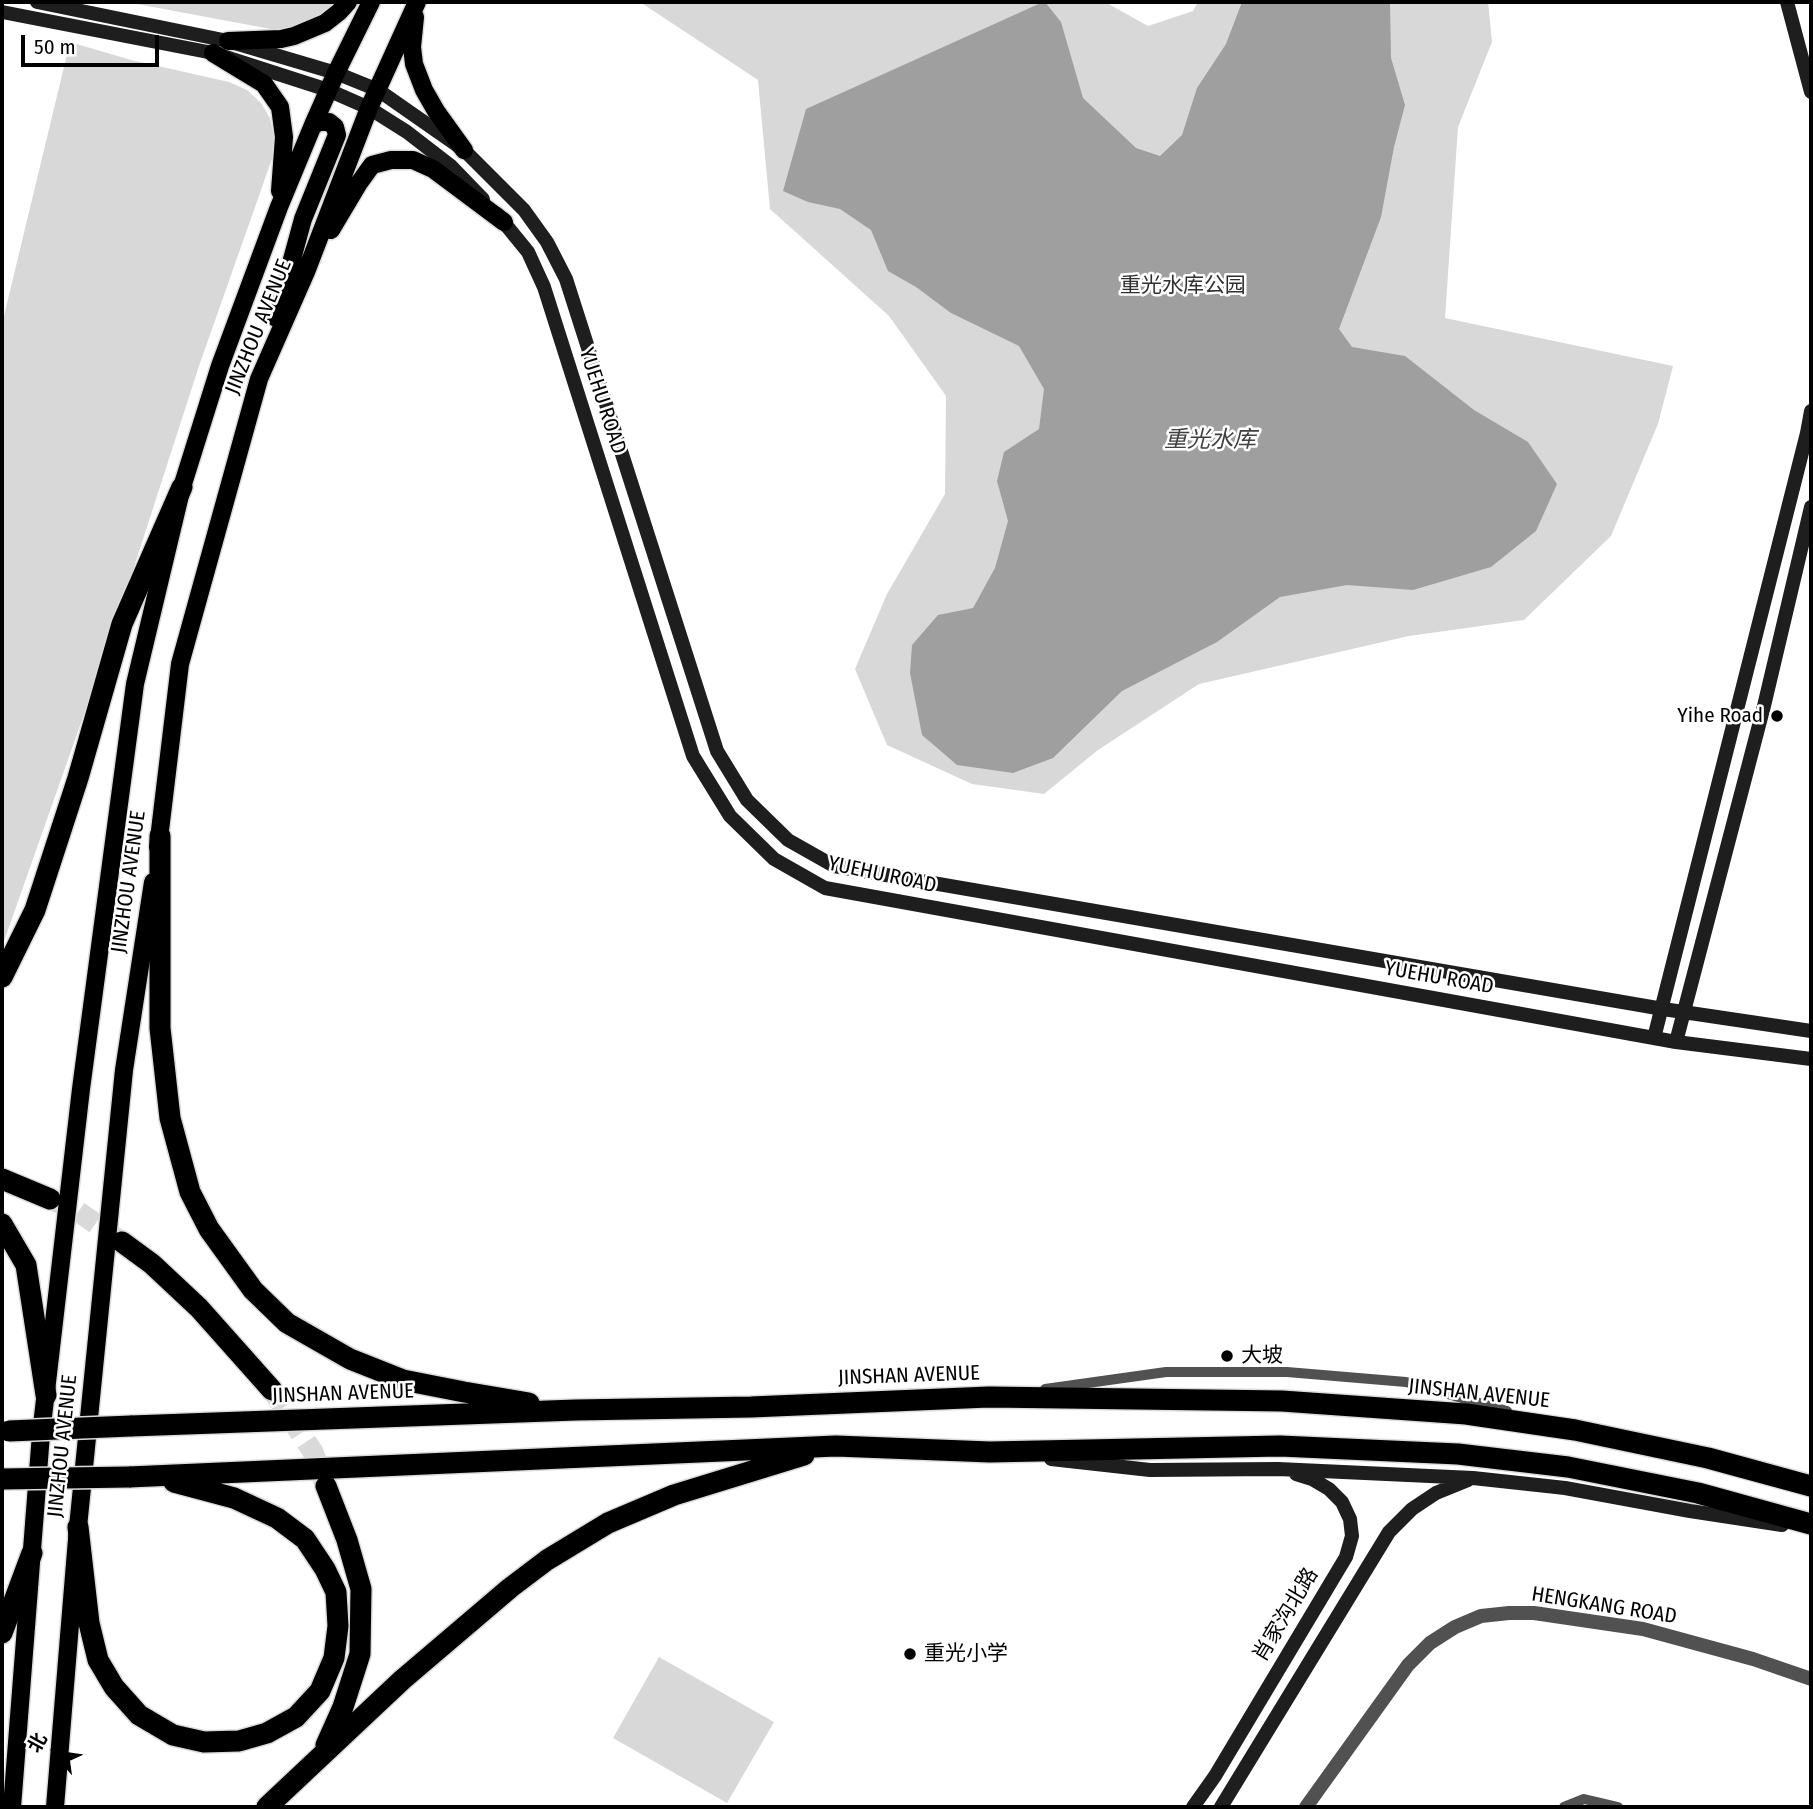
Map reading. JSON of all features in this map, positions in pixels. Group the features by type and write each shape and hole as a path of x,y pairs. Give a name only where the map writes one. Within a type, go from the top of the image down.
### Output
{"highway":[{"path":"2,977 35,910 78,778 122,624 182,487"},
{"path":"160,836 160,1028 170,1118 190,1192 209,1229 253,1290 287,1323 350,1359 403,1380 576,1410"},
{"path":"2,1179 50,1199"},
{"path":"2,1224 26,1265 47,1395"},
{"path":"122,1242 152,1264 199,1308 272,1390"},
{"name":"JINSHAN AVENUE","path":"6,1431 989,1397 1282,1401 1466,1414 1575,1430 1708,1458 1811,1486"},
{"path":"267,1807 402,1679 547,1560 608,1524 674,1495 836,1446"},
{"path":"2,1479 130,1477 836,1446 990,1452 1280,1446 1458,1454 1567,1467 1698,1493 1811,1524"},
{"path":"78,1527 89,1623 98,1660 114,1687 139,1715 173,1735 204,1742 239,1741 267,1733 296,1717 320,1691 334,1658 338,1626 336,1592 325,1569 304,1539 277,1518 234,1498 152,1476"},
{"path":"322,1754 343,1707 360,1654 361,1589 347,1540 326,1486"},
{"path":"2,1633 32,1553"}],"main road":[{"name":"YUEHU ROAD","path":"37,2 228,41 336,73 378,90 464,150 524,210 547,242 566,279 717,751 747,800 788,840 834,866 1662,1009 1811,1031"},
{"path":"228,41 294,36 325,23 348,2"},
{"name":"JINZHOU AVENUE","path":"12,1807 41,1434 81,1089 135,684 182,487 220,366 313,125 371,2"},
{"path":"1787,2 1811,92"},
{"path":"416,4 412,47 414,64 436,111 464,150"},
{"name":"JINZHOU AVENUE","path":"55,1807 78,1527 124,1070 160,836 180,664 259,379 306,272 369,108 416,4"},
{"name":"YUEHU ROAD","path":"2,12 213,53 328,90 369,108 407,132 451,166 504,222 528,252 544,287 693,756 730,816 774,859 825,888 1676,1042 1811,1059"},
{"path":"213,53 264,84 280,107 284,138 279,208"},
{"path":"259,379 303,219 337,135 335,127 329,122 320,121 313,125"},
{"path":"306,272 372,165 391,160 413,160 433,169 504,222"},
{"path":"1654,1038 1811,411"},
{"path":"1676,1042 1760,719 1811,507"},
{"path":"990,1452 1150,1470 1278,1469 1473,1478 1565,1488 1811,1530"},
{"name":"肖家沟北路","path":"1194,1807 1346,1557 1352,1536 1350,1519 1342,1502 1329,1489 1312,1479 1278,1469"},
{"path":"1221,1807 1389,1532 1412,1509 1436,1493 1473,1478"}],"street":[{"name":"HENGKANG ROAD","path":"1306,1807 1408,1665 1430,1643 1455,1627 1481,1616 1534,1613 1643,1629 1753,1659 1811,1679"}],"lane":[{"path":"989,1397 1166,1371 1287,1372 1406,1382 1575,1430"},
{"path":"1564,1807 1584,1799 1618,1807"}],"green space":[{"path":"126,2 338,2 308,24 276,30"},
{"name":"重光水库","path":"640,2 1105,2 1148,26 1193,11 1198,2 1488,2 1492,42 1458,127 1445,318 1673,366 1658,424 1611,536 1524,620 1409,636 1199,684 1098,750 1044,794 972,784 887,745 855,669 887,594 945,494 946,396 889,316 770,209 758,80"},
{"path":"70,42 131,60 229,82 247,90 261,103 270,118 274,136 273,156 199,366 114,629 2,947 2,324"},
{"path":"659,1657 774,1722 727,1803 613,1738"}],"water":[{"name":"重光水库","path":"1043,2 1061,22 1083,98 1136,148 1160,156 1182,135 1197,88 1226,44 1242,2 1390,2 1391,58 1405,105 1381,217 1339,329 1352,347 1405,356 1474,410 1528,442 1557,484 1536,531 1491,567 1413,590 1347,585 1280,597 1217,642 1122,691 1053,758 1013,773 957,765 922,735 910,673 912,645 938,615 973,608 995,568 1008,521 997,481 1004,452 1039,429 1044,389 1019,346 951,313 916,287 888,271 871,230 840,209 808,202 783,191 806,109"}],"tunnel":[{"path":"50,1199 76,1210 122,1242"},
{"path":"272,1390 313,1452 325,1484"}],"place":[{"name":"Yihe Road","path":"1777,716"},
{"name":"大坡","path":"1227,1356"},
{"name":"重光小学","path":"910,1654"}],"park label":[{"name":"重光水库公园","path":"1183,286"}]}
